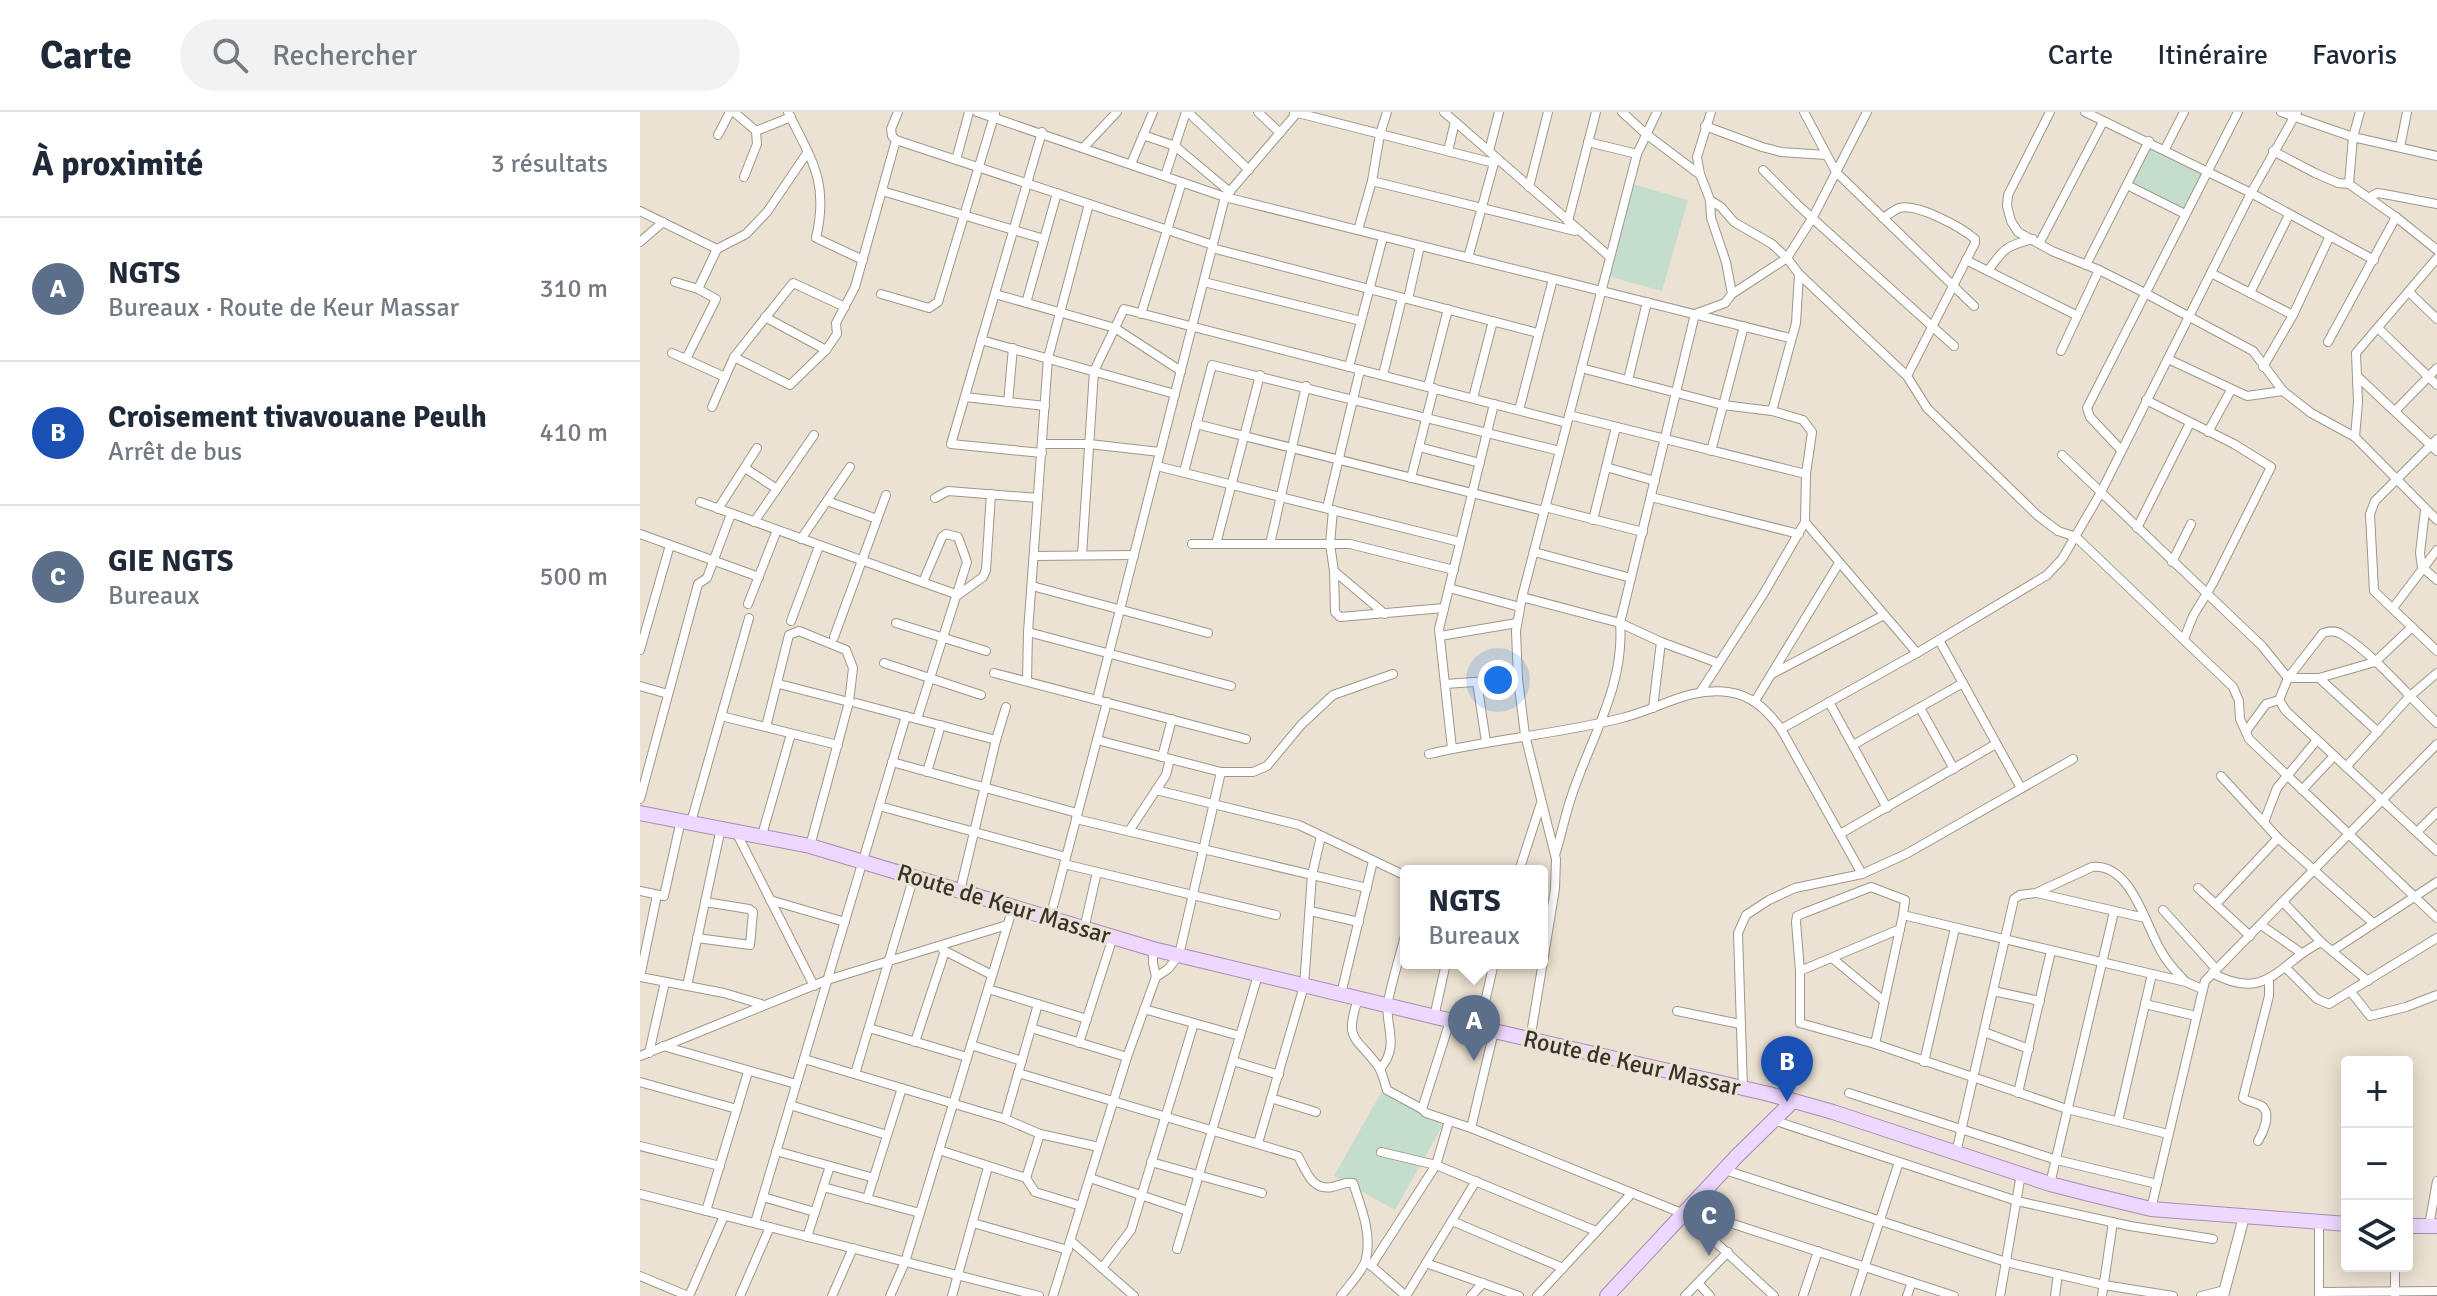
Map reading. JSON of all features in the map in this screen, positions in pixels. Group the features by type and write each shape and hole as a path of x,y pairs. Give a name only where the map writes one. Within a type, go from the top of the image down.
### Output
{"main road":[{"name":"Route de Keur Massar","path":"640,813 810,846 1153,949 1793,1101 2050,1184 2151,1209 2341,1224"},
{"path":"1607,1296 1793,1101"}],"street":[{"path":"718,135 732,112 756,131 757,144 744,177"},
{"path":"898,112 891,129 896,140 1213,246 1538,333"},
{"path":"956,160 969,112"},
{"path":"977,112 994,115 1182,182 1383,237 1790,338"},
{"path":"1084,147 1117,112"},
{"path":"1131,164 1153,112"},
{"path":"1165,176 1187,112 1249,170"},
{"path":"1258,112 1280,133"},
{"path":"1358,230 1387,112"},
{"path":"1489,151 1499,112"},
{"path":"1529,187 1548,112"},
{"path":"1568,221 1596,112"},
{"path":"1622,112 1700,174"},
{"path":"1548,931 1555,889 1555,854 1525,735 1518,679 1517,623 1637,154 1657,112"},
{"path":"1711,112 1697,157 1732,294"},
{"path":"1804,112 1836,172 1974,306"},
{"path":"1695,314 1725,303 1732,294 1787,258 1813,217 1867,112"},
{"path":"2050,112 2008,195 2011,221 2018,232 2052,251 2145,293 2253,351 2283,391 2311,413 2355,437 2437,520"},
{"path":"2085,112 2251,193 2374,260"},
{"path":"2165,149 2184,112"},
{"path":"2121,450 2090,417 2087,408 2238,112"},
{"path":"2281,112 2353,137 2437,156"},
{"path":"2349,184 2353,137 2360,112"},
{"path":"2400,147 2407,112"},
{"path":"1050,918 1097,740 1109,654 1228,194 1295,113 1496,161"},
{"path":"1446,113 1496,161 1610,257"},
{"path":"756,131 790,114 820,179 822,213 816,238 863,260"},
{"path":"881,294 934,308 938,302 994,115"},
{"path":"1781,729 2047,575 2062,559 2100,494 2251,193 2295,115"},
{"path":"1448,151 1455,122"},
{"path":"2037,241 2103,122"},
{"path":"1705,126 1737,140 1781,152 1826,155"},
{"path":"1042,132 951,444 1042,449 1089,444 1160,452"},
{"path":"1143,135 1175,146 1228,194"},
{"path":"734,357 790,385 826,350 837,334 836,323 855,287 896,140"},
{"path":"2086,265 2149,141"},
{"path":"1588,142 1637,154"},
{"path":"2273,151 2338,183 2349,184 2437,250"},
{"path":"698,289 717,249 746,234 767,212 807,153"},
{"path":"1468,258 1496,161"},
{"path":"1763,170 1954,346"},
{"path":"1372,181 1580,232"},
{"path":"1141,314 1182,182"},
{"path":"2127,185 2185,214"},
{"path":"882,191 1044,239"},
{"path":"1026,303 1057,193"},
{"path":"2370,197 2377,193 2437,204"},
{"path":"1710,200 1734,222 1772,244 1799,274 1907,376 1927,408 2027,505 2058,531 2076,537 2184,639 2237,692 2240,719 2249,739 2437,918"},
{"path":"1027,681 1048,358 1089,204"},
{"path":"1883,218 1901,207 1940,218 1975,239 1907,376"},
{"path":"640,211 717,249"},
{"path":"2250,293 2289,215"},
{"path":"2328,342 2396,217"},
{"path":"640,242 663,222"},
{"path":"2263,367 2293,315 2330,236"},
{"path":"1349,367 1383,237"},
{"path":"1988,271 2010,245 2037,241"},
{"path":"1383,375 1420,246"},
{"path":"2355,437 2356,353 2437,258"},
{"path":"1966,260 2076,315"},
{"path":"2061,351 2099,270"},
{"path":"2211,273 2293,315"},
{"path":"1772,411 1798,314 1799,274"},
{"path":"1519,410 1553,279"},
{"path":"675,282 716,299 686,359"},
{"path":"1204,282 1361,321"},
{"path":"712,407 734,357 793,283 845,307"},
{"path":"2409,292 2437,319"},
{"path":"995,294 1115,328 1181,371"},
{"path":"1628,380 1647,302"},
{"path":"1082,555 1094,371 1124,309 1494,404 1616,427 1806,474"},
{"path":"1411,478 1448,309"},
{"path":"1555,854 1573,791 1609,702 1620,654 1620,623 1695,314"},
{"path":"765,317 826,350"},
{"path":"1473,398 1493,321"},
{"path":"1711,451 1744,326"},
{"path":"2379,329 2437,385"},
{"path":"981,340 1175,394"},
{"path":"1008,402 1013,348"},
{"path":"672,353 725,377"},
{"path":"2168,359 2247,396 2283,391"},
{"path":"1184,472 1212,365 1560,451"},
{"path":"1581,368 1723,405 1772,411 1803,420 1812,432 1806,474 1805,522 1701,691"},
{"path":"2395,411 2437,368"},
{"path":"1360,370 1330,509 1337,615 1347,618 1444,608"},
{"path":"1216,544 1260,375"},
{"path":"2357,376 2435,445 2375,501 2370,514 2374,591 2437,651"},
{"path":"1270,544 1306,386"},
{"path":"2208,432 2231,390"},
{"path":"965,397 1045,406"},
{"path":"2146,400 2234,444 2271,467 2184,639"},
{"path":"1452,749 1440,636 1444,608 1494,404"},
{"path":"2137,528 2190,423"},
{"path":"1196,424 1643,532"},
{"path":"1593,520 1616,427"},
{"path":"754,522 814,435"},
{"path":"1419,447 1480,463"},
{"path":"718,509 757,448"},
{"path":"2062,455 2205,594 2229,613 2288,678"},
{"path":"1157,466 1460,542"},
{"path":"801,539 850,467"},
{"path":"1606,467 1655,481"},
{"path":"745,468 777,489"},
{"path":"935,498 948,491 1038,498"},
{"path":"958,595 983,577 986,570 991,494"},
{"path":"834,637 886,495"},
{"path":"1651,497 1799,534"},
{"path":"827,501 877,519"},
{"path":"700,502 958,595"},
{"path":"2425,510 2420,536 2422,567 2437,580"},
{"path":"640,799 698,584 707,578 731,514"},
{"path":"1805,522 1917,653"},
{"path":"2172,562 2191,524"},
{"path":"748,604 777,530"},
{"path":"640,534 759,577"},
{"path":"917,719 967,562 958,537 946,534 942,537 923,582"},
{"path":"1192,544 1350,544 1454,570"},
{"path":"640,650 670,545"},
{"path":"791,621 819,546"},
{"path":"2393,608 2437,550"},
{"path":"1534,552 1631,578"},
{"path":"1034,556 1134,555"},
{"path":"1755,701 1839,563"},
{"path":"1334,571 1385,614"},
{"path":"1032,586 1208,633"},
{"path":"1449,588 1520,607"},
{"path":"1522,597 1620,623 1718,663"},
{"path":"1772,674 1884,615"},
{"path":"640,891 664,896 749,618"},
{"path":"896,623 986,651"},
{"path":"1440,636 1517,623"},
{"path":"2288,678 2319,678 2375,662 2412,627"},
{"path":"766,727 789,635 799,631 846,650 852,659 852,702 810,846"},
{"path":"2279,700 2288,678 2323,633 2332,631 2339,633 2375,662 2437,723"},
{"path":"1028,632 1231,686"},
{"path":"1939,640 2021,788"},
{"path":"1653,708 1661,642"},
{"path":"884,663 981,695"},
{"path":"994,673 1246,739"},
{"path":"2346,767 2409,697 2437,673"},
{"path":"1097,740 1221,772 1243,774 1267,766 1301,725 1333,695 1393,674"},
{"path":"2319,678 2378,732"},
{"path":"1445,684 1518,679"},
{"path":"1477,682 1486,742"},
{"path":"1853,745 1963,683"},
{"path":"779,684 996,740"},
{"path":"640,686 668,694"},
{"path":"1429,754 1601,722 1701,691 1735,693 1755,701 1781,729 1862,874"},
{"path":"2247,730 2266,704 2279,700"},
{"path":"2279,700 2286,711 2437,851"},
{"path":"1829,702 1887,808"},
{"path":"960,891 1006,707"},
{"path":"1920,708 1954,769"},
{"path":"721,716 838,745"},
{"path":"755,1223 906,716"},
{"path":"1129,831 1166,775 1172,719"},
{"path":"927,772 941,725"},
{"path":"762,835 791,734"},
{"path":"2264,822 2277,788 2317,740"},
{"path":"1840,834 1996,744"},
{"path":"2151,1209 2202,989 2214,971 2437,744"},
{"path":"2302,790 2334,756"},
{"path":"1743,1089 1738,933 1744,918 1769,900 1795,888 1862,874 1906,854 2073,759"},
{"path":"892,762 1129,831 1367,888"},
{"path":"1156,977 1168,969 1179,955 1221,772"},
{"path":"2221,776 2278,838 2373,923"},
{"path":"1156,790 1299,825 1400,873"},
{"path":"1521,865 1541,803"},
{"path":"879,806 975,832 1097,872 1276,915"},
{"path":"2417,832 2437,812"},
{"path":"728,829 770,900 814,986"},
{"path":"687,986 705,902 728,829"},
{"path":"1258,1143 1304,986 1312,875 1321,836"},
{"path":"2216,904 2278,838"},
{"path":"1341,994 1373,861"},
{"path":"1956,1153 2014,899 2036,893 2092,867 2111,870 2136,897 2161,952 2186,982"},
{"path":"1084,929 1097,872"},
{"path":"855,1074 914,876"},
{"path":"2332,951 2437,882"},
{"path":"1875,1044 1905,900 1871,887 1797,916 1800,1023 1875,1044 2067,1109 2168,1134"},
{"path":"2198,888 2250,936"},
{"path":"2036,893 2145,918"},
{"path":"657,895 640,977 764,1005"},
{"path":"770,900 845,922"},
{"path":"697,938 750,945 753,912 705,902"},
{"path":"2283,902 2321,942 2368,981"},
{"path":"890,1296 905,1262 1013,907"},
{"path":"2163,910 2214,971 2238,984 2269,980 2286,968 2300,952 2321,942"},
{"path":"1310,911 1359,922"},
{"path":"2050,1184 2114,912"},
{"path":"1903,915 2186,982 2202,989"},
{"path":"645,1054 827,980 1007,925"},
{"path":"2261,925 2300,952"},
{"path":"1924,1062 1955,928"},
{"path":"1800,971 1900,929"},
{"path":"1079,1043 1113,937"},
{"path":"2286,968 2323,1004 2333,1003 2437,938"},
{"path":"935,946 992,975"},
{"path":"1065,1296 1055,1292 1127,1057 1156,977 1153,949"},
{"path":"915,1042 945,951"},
{"path":"2018,1093 2051,951"},
{"path":"1380,1069 1390,1050 1387,1006 1400,955"},
{"path":"1832,958 1884,1001"},
{"path":"1434,1017 1445,969"},
{"path":"1471,1128 1493,969"},
{"path":"1530,1040 1542,969"},
{"path":"2118,1121 2152,974"},
{"path":"1177,1249 1258,975"},
{"path":"2258,1141 2266,1122 2264,1107 2246,1102 2243,1098 2269,996 2269,980"},
{"path":"645,1054 665,982"},
{"path":"988,989 1087,1019"},
{"path":"1993,991 2040,1001"},
{"path":"2351,992 2370,1016 2437,995"},
{"path":"1358,999 1351,1023 1353,1037 1380,1069 1387,1090 1422,1109 1684,1214 1718,1219 1954,1296"},
{"path":"1005,1119 1038,1004"},
{"path":"2145,1004 2196,1016"},
{"path":"1144,1009 1240,1036"},
{"path":"1677,1011 1740,1024"},
{"path":"1422,1109 1450,1021"},
{"path":"1102,1268 1129,1235 1194,1023"},
{"path":"869,1028 967,1057"},
{"path":"1031,1028 1127,1057"},
{"path":"1984,1032 2029,1049"},
{"path":"971,1045 1022,1061"},
{"path":"663,1046 796,1084"},
{"path":"804,1059 1005,1119 1040,1134 1099,1147"},
{"path":"1233,1061 1279,1075"},
{"path":"706,1211 748,1072"},
{"path":"1018,1073 1298,1156 1313,1182 1320,1186 1353,1183 1364,1216 1368,1263 1406,1296 1476,1181"},
{"path":"640,1082 737,1109"},
{"path":"867,1199 902,1088"},
{"path":"1849,1093 2057,1160 2157,1184"},
{"path":"1271,1098 1316,1112"},
{"path":"790,1105 887,1135"},
{"path":"1773,1120 2017,1201 2213,1239"},
{"path":"1341,1296 1368,1263 1436,1165 1449,1121"},
{"path":"1026,1178 1040,1134"},
{"path":"640,1146 720,1166"},
{"path":"939,1150 1026,1178 1035,1192 1081,1206"},
{"path":"776,1151 874,1178"},
{"path":"1381,1152 1436,1165 1596,1231"},
{"path":"1151,1162 1262,1193"},
{"path":"1855,1296 1899,1162"},
{"path":"807,1237 830,1166"},
{"path":"952,1296 988,1167"},
{"path":"1725,1170 2006,1262 2104,1285 2173,1296"},
{"path":"2000,1296 2021,1174"},
{"path":"1090,1178 1188,1211"},
{"path":"2433,1226 2437,1181"},
{"path":"823,1187 920,1213"},
{"path":"1537,1296 1632,1193"},
{"path":"640,1194 1039,1296"},
{"path":"763,1197 815,1212"},
{"path":"1684,1214 1774,1296"},
{"path":"640,1276 688,1296 724,1216"},
{"path":"2201,1296 2224,1293 2244,1217"},
{"path":"1452,1221 1563,1268"},
{"path":"2102,1296 2113,1222"},
{"path":"973,1223 1069,1246 1102,1268 1134,1296"},
{"path":"2319,1223 2318,1294 2437,1291"},
{"path":"740,1296 770,1227"},
{"path":"832,1296 853,1248"},
{"path":"1803,1296 1818,1251"},
{"path":"1685,1296 1728,1252"},
{"path":"1426,1263 1519,1296"},
{"path":"2395,1272 2395,1294"},
{"path":"2055,1296 2058,1274"},
{"path":"1907,1296 1912,1282"},
{"path":"1471,1296 1483,1283"},
{"path":"1698,1283 1710,1296"}],"green space":[{"path":"2147,146 2203,174 2185,210 2129,182"},
{"path":"1632,184 1688,200 1662,291 1607,276"},
{"path":"1382,1091 1443,1125 1395,1210 1334,1176"}],"place":[{"name":"NGTS","path":"1474,1061"},
{"name":"Croisement tivavouane Peulh","path":"1787,1102"},
{"name":"GIE NGTS","path":"1709,1256"}]}
